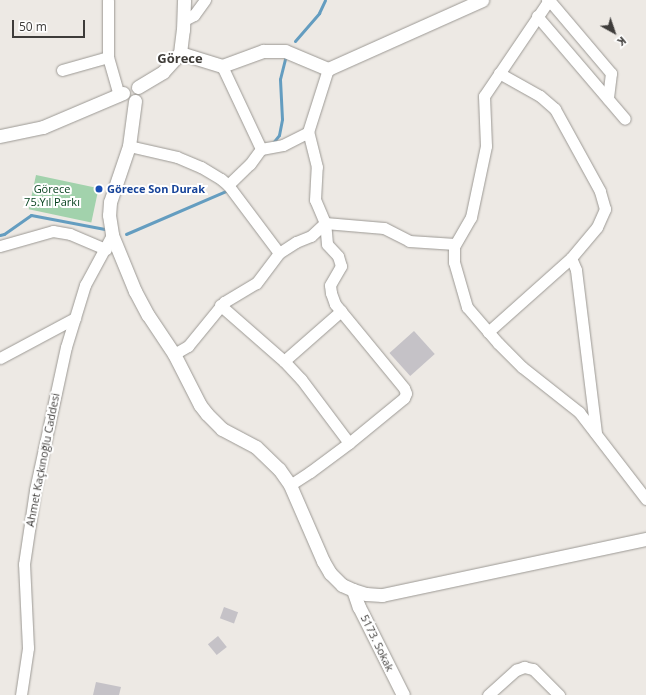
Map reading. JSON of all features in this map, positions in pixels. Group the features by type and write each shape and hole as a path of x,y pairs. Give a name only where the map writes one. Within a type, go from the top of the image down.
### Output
{"street":[{"path":"138,87 163,72 180,53 184,20 184,0"},
{"path":"184,20 194,15 205,0"},
{"path":"180,53 222,66 263,51 288,52 328,69 482,0"},
{"path":"608,99 611,73 549,0 484,96 486,146 471,217 455,244 454,262 467,307 488,332 522,367 579,412 646,499"},
{"path":"110,1 108,57 121,94 127,100 135,101"},
{"path":"537,16 625,119"},
{"path":"62,70 108,57"},
{"path":"222,66 266,148"},
{"path":"290,485 349,443 404,398 406,393 404,388 335,304 331,293 330,285 341,266 338,256 327,244 325,223 314,200 317,166 308,132 328,69"},
{"path":"488,332 571,258 596,227 605,209 600,191 555,110 540,96 499,73"},
{"path":"0,136 42,127 121,94 127,86 133,84 138,87 140,95 135,101 129,146 110,202 109,215 112,235 141,303 174,354 200,405 222,429 256,447 279,469 290,485 323,561 330,573 342,584 353,590 366,594 382,595 646,540"},
{"path":"228,185 266,148 283,145 308,132"},
{"path":"129,146 177,157 201,168 228,185 279,253"},
{"path":"174,354 188,346 220,305 256,283 279,253 296,242 311,236 325,223 384,228 409,241 455,244"},
{"path":"0,246 53,231 70,234 106,249"},
{"name":"Ahmet Kaçkınoğlu Caddesi","path":"21,695 28,648 25,557 35,490 66,347 85,285 106,249 112,235"},
{"path":"571,258 576,270 596,434"},
{"path":"220,305 284,361 301,379 349,443"},
{"path":"284,361 341,311"},
{"path":"0,358 75,318"},
{"name":"5173. Sokak","path":"353,590 359,607 403,695"},
{"path":"488,695 516,670 524,667 533,669 559,695"}],"green space":[{"name":"Görece 75.Yıl Parkı","path":"36,175 99,188 91,223 29,209"}],"building":[{"path":"414,331 435,354 410,376 389,353"},
{"path":"224,607 238,612 234,623 220,618"},
{"path":"218,636 227,647 217,655 208,644"},
{"path":"96,682 121,687 119,695 93,695"}],"waterway":[{"path":"295,41 319,13 325,0"},
{"path":"272,144 279,135 282,119 280,79 286,55"},
{"path":"126,234 228,190"},
{"path":"0,235 4,234 31,215 105,229"}],"place":[{"name":"Görece Son Durak","path":"99,189"}],"district":[{"name":"Görece","path":"180,58"}]}
